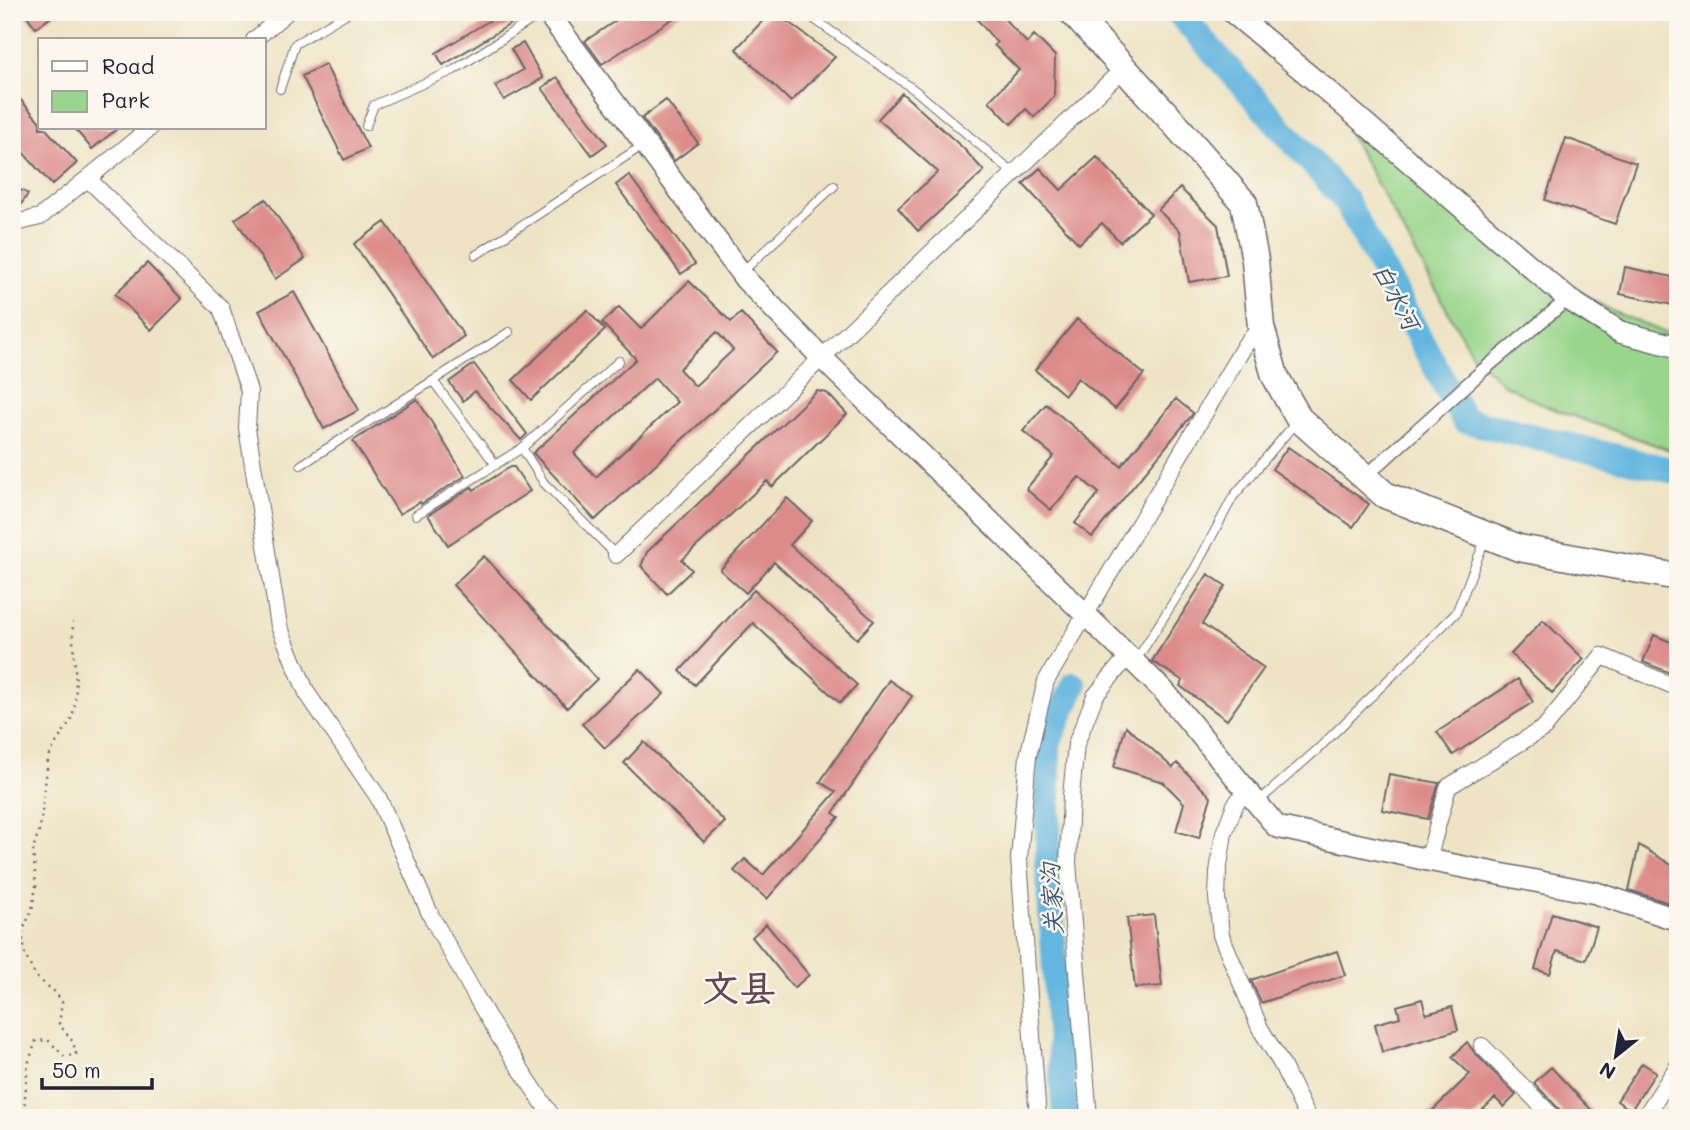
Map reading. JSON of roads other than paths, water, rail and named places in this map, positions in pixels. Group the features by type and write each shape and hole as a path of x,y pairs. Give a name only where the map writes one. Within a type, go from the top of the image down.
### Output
{"highway":[{"path":"1072,12 1244,203 1255,260 1261,327 1275,376 1299,419 1371,471 1385,495 1519,548 1678,577"}],"street":[{"path":"256,38 287,12"},
{"path":"545,12 741,274 822,358 1164,691 1277,827 1595,892 1678,920"},
{"path":"1232,12 1568,299 1620,332 1678,347"},
{"path":"616,555 1124,68"},
{"path":"12,224 40,217 148,130"},
{"path":"88,179 220,308 249,391 247,428 279,626 307,693 378,797 431,916 469,985 553,1118"},
{"path":"1371,471 1482,371 1568,299"},
{"path":"1038,1118 1019,859 1028,756 1046,681 1245,345 1261,327"},
{"path":"1428,860 1448,787 1544,728 1602,656 1678,688"},
{"path":"1089,1118 1068,863 1073,770 1076,744 1095,696 1131,659"},
{"path":"1251,797 1235,805 1223,833 1217,898 1221,935 1260,1028 1308,1118"},
{"path":"1482,1046 1554,1118"},
{"path":"1644,1118 1678,1066"}],"lane":[{"path":"280,89 295,44 349,12"},
{"path":"366,126 374,105 454,70 545,12"},
{"path":"804,12 916,91 1014,174"},
{"path":"476,255 645,144"},
{"path":"741,274 834,186"},
{"path":"301,465 509,332"},
{"path":"416,515 522,448 619,361"},
{"path":"433,380 496,465"},
{"path":"1131,659 1195,568 1233,497 1299,419"},
{"path":"522,448 544,483 616,555"},
{"path":"1251,797 1318,749 1456,613 1488,535"}],"waterway":[{"name":"白水河","path":"1178,12 1345,200 1464,420 1678,472"},
{"name":"关家沟","path":"1065,1118 1048,866 1048,743 1074,685"}],"district":[{"name":"文县","path":"739,986"}]}
